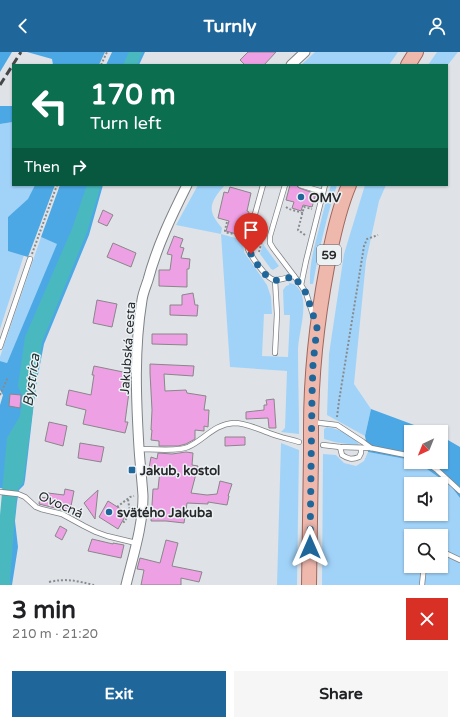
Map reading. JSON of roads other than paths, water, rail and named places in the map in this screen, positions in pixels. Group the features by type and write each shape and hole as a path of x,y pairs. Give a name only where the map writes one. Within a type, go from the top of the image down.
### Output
{"main road":[{"path":"409,64 416,52"},
{"name":"59","path":"309,585 313,364 317,327 330,252 339,215 349,186"}],"street":[{"path":"292,64 305,52"},
{"name":"Jakubská cesta","path":"126,585 141,520 143,496 136,386 139,322 143,298 155,254 187,186"}],"lane":[{"path":"263,186 247,243 248,249 254,260 270,279 274,280 294,276"},
{"path":"285,186 270,236 270,242 306,293 317,327"},
{"path":"301,285 325,186"},
{"path":"312,187 323,192"},
{"path":"0,347 30,259"},
{"path":"274,280 277,314 275,353"},
{"path":"139,449 180,450 187,448 210,432 233,423 243,424 279,437 299,442"},
{"path":"311,425 337,425 371,448"},
{"path":"323,445 371,448 404,455"},
{"path":"340,447 342,455 346,458 352,459 359,457 361,448"},
{"path":"436,469 460,491"},
{"name":"Ovocná","path":"0,492 18,494 25,497 36,507 62,514 96,532 136,543"},
{"path":"448,554 460,560"},
{"path":"422,585 423,573"}],"water":[{"path":"129,52 142,52 137,64 123,64"},
{"name":"Bystrica","path":"87,186 101,186 87,232 42,342 23,483 18,489 16,502 10,580 11,585 0,585 0,515 7,438 20,416 23,397 18,386 25,337 72,229"}],"railway":[{"path":"13,64 21,52"},
{"path":"0,85 12,66"}],"place":[{"name":"OMV","path":"301,197"},
{"name":"Jakub, kostol","path":"132,470"},
{"name":"svätého Jakuba","path":"109,512"}]}
